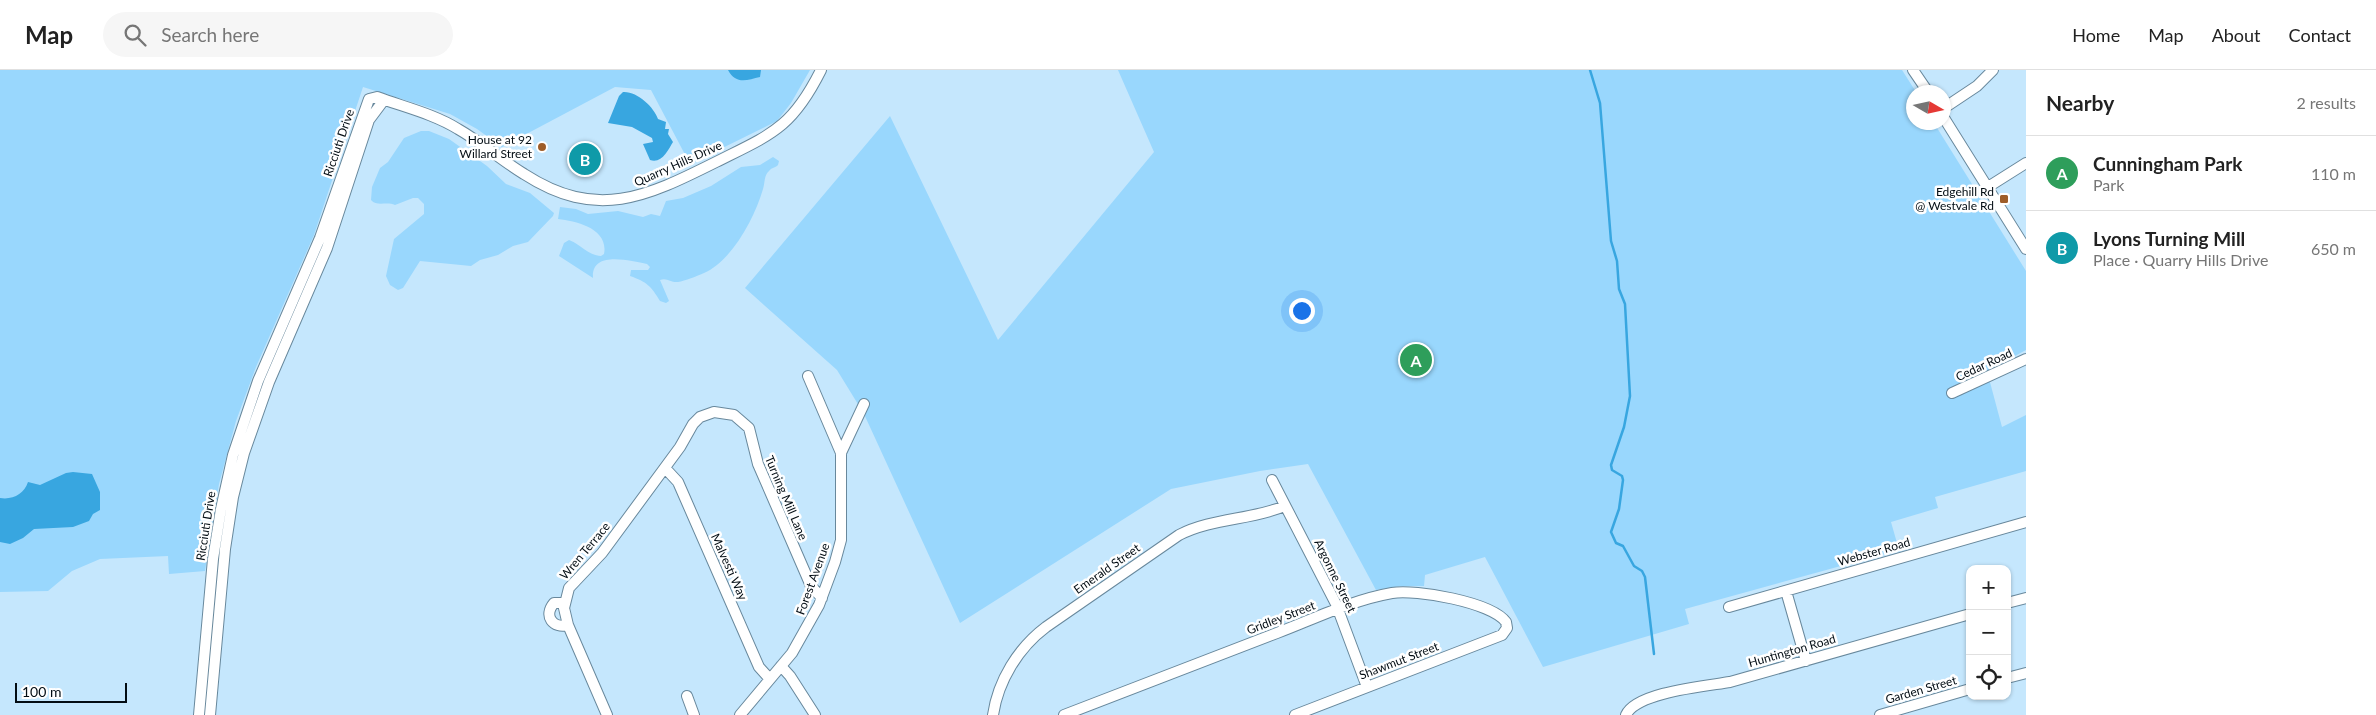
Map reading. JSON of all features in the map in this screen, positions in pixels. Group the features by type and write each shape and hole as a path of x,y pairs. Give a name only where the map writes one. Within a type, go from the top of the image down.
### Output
{"street":[{"name":"Quarry Hills Drive","path":"384,100 453,126 524,175 554,190 583,199 619,200 652,192 777,131 797,110 821,70"},
{"path":"1913,70 1923,85"},
{"path":"1951,103 1977,86 1993,70"},
{"name":"Ricciuti Drive","path":"199,715 213,559 225,486 236,444 253,391 320,238 366,103 373,97 384,100 371,117 325,254 269,382 242,459 225,549 210,715"},
{"path":"1951,129 2026,249"},
{"path":"1988,187 2026,163"},
{"name":"Cedar Road","path":"1952,393 2026,359"},
{"path":"808,376 841,453"},
{"name":"Forest Avenue","path":"740,715 781,666 804,634 822,598 840,547 842,527 841,453 864,404"},
{"name":"Turning Mill Lane","path":"665,468 682,444 690,428 700,417 719,411 734,415 742,420 751,432 756,459 811,586 822,598"},
{"name":"Wren Terrace","path":"568,625 557,626 551,622 549,616 550,608 554,603 564,602 569,588 602,553 665,468"},
{"name":"Malvesti Way","path":"665,468 678,482 759,667 770,678"},
{"path":"842,476 850,494"},
{"name":"Argonne Street","path":"1272,480 1339,610 1367,687"},
{"name":"Emerald Street","path":"993,715 1000,689 1014,661 1046,627 1179,535 1203,526 1285,506"},
{"name":"Webster Road","path":"1729,607 2026,522"},
{"path":"1786,591 1806,660"},
{"name":"Gridley Street","path":"1064,715 1382,595 1420,592 1450,598 1494,613 1502,617 1507,625"},
{"path":"2011,602 2026,598"},
{"path":"564,602 568,625 607,715"},
{"name":"Huntington Road","path":"1626,715 1631,706 1694,686 1730,682 1966,615"},
{"name":"Shawmut Street","path":"1295,715 1502,636 1507,625"},
{"path":"781,666 790,676 815,715"},
{"path":"2011,677 2026,673"},
{"name":"Garden Street","path":"1880,715 1966,690"},
{"path":"687,696 694,715"}],"shaded area":[{"path":"0,70 810,70 791,103 777,121 690,164 651,90 615,87 502,147 477,129 450,114 363,87 314,235 256,367 236,421 219,484 205,571 169,574 168,556 100,559 72,571 48,591 0,592"},
{"path":"728,70 761,70 760,77 738,80"},
{"path":"1118,70 1902,70 1912,85 1906,85 1906,130 1938,130 2026,271 2026,350 1987,371 2002,427 2026,415 2026,471 1935,497 1938,508 1891,522 1899,550 1685,609 1689,624 1543,667 1485,557 1425,575 1424,586 1401,586 1376,590 1308,464 1260,471 1171,489 960,623 864,414 837,370 745,288 890,116 998,340 1154,152"},
{"path":"623,92 639,97 649,105 658,119 666,122 665,129 669,129 668,134 673,142 664,156 658,160 650,160 643,144 653,142 652,138 632,127 608,123 619,96"},
{"path":"421,131 429,131 449,139 487,166 506,184 530,193 554,213 528,242 513,246 498,255 480,260 471,266 420,261 403,288 398,290 390,285 386,276 394,239 424,214 424,204 418,198 395,205 376,203 371,200 372,187 380,168 388,162 404,138"},
{"path":"773,157 779,161 778,165 766,175 754,212 733,249 724,259 704,273 678,282 665,279 660,280 669,301 666,303 660,301 648,285 630,276 631,270 648,270 650,267 647,264 613,259 605,260 594,269 593,278 559,256 564,243 569,240 592,254 601,256 604,254 602,238 597,232 582,224 558,219 560,207 576,209 588,214 618,211 643,217 651,214 660,216 666,201 683,198 711,186 741,167 760,165"},
{"path":"66,473 92,474 100,492 100,510 93,514 89,521 73,527 34,529 23,538 10,544 0,542 0,498 14,497 21,493 28,482 40,485"}],"waterway":[{"path":"1590,70 1600,103 1611,241 1617,261 1619,289 1625,304 1630,396 1624,427 1611,465 1612,470 1622,476 1623,480 1619,509 1611,532 1616,543 1623,546 1634,566 1642,571 1645,577 1654,654"}],"place":[{"name":"House at 92 Willard Street","path":"542,147"},
{"name":"Lyons Turning Mill","path":"585,159"},
{"name":"Edgehill Rd @ Westvale Rd","path":"2004,199"},
{"name":"Cunningham Park","path":"1416,360"}]}
